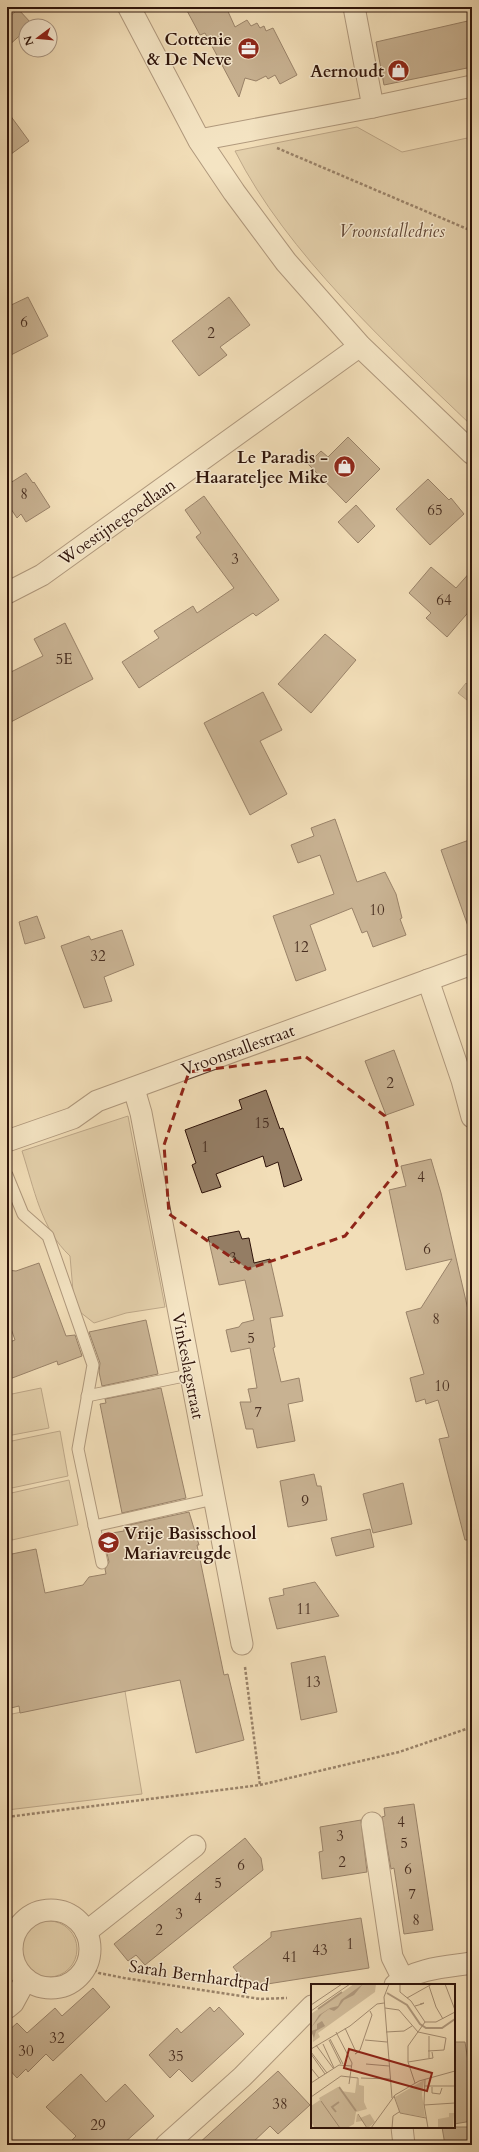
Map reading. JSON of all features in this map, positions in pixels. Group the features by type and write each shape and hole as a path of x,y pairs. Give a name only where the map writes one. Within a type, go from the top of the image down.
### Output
{"street":[{"path":"129,7 199,140 234,192 286,262 360,346 472,453"},
{"path":"354,7 373,107"},
{"path":"199,140 242,133 472,86"},
{"name":"Woestijnegoedlaan","path":"7,593 42,575 360,346"},
{"name":"Vroonstallestraat","path":"7,1141 73,1118 97,1101 134,1089 472,964"},
{"path":"428,980 462,1080 472,1117"},
{"name":"Vinkeslagstraat","path":"134,1089 140,1113 189,1375 242,1644"},
{"path":"372,1823 392,1957 399,1982 425,1970 472,1963"},
{"path":"86,1932 195,1846"},
{"path":"52,1910 72,1917 86,1932 89,1948 86,1964 73,1981 60,1987 38,1986 26,1978 14,1962 11,1934 32,1915 52,1910"},
{"path":"7,2008 13,2003 26,1978"},
{"path":"166,2145 242,2077 311,2007"},
{"path":"402,2128 404,2145"}],"lane":[{"path":"7,1175 23,1214 48,1236 93,1365 78,1449 102,1563"},
{"path":"87,1396 189,1375"},
{"path":"94,1526 214,1499"}],"path":[{"path":"242,133 472,231"},
{"path":"242,1644 260,1785"},
{"path":"7,1817 260,1785 399,1752 472,1727"},
{"name":"Sarah Bernhardtpad","path":"86,1964 99,1973 124,1978 260,1999 288,1998"}],"highlighted area":[{"path":"306,1057 385,1116 398,1170 345,1236 248,1269 169,1214 164,1145 189,1072"}],"green space":[{"name":"Vroonstalledries","path":"357,127 402,152 472,137 472,426 374,331 311,262 282,226 257,189 235,151"},
{"path":"128,1116 165,1307 126,1313 94,1323 80,1312 73,1291 70,1256 60,1245 45,1221 22,1151"},
{"path":"41,1388 49,1428 7,1436 7,1395"},
{"path":"60,1431 68,1476 7,1489 7,1442"},
{"path":"69,1480 78,1525 12,1540 7,1513 7,1494"},
{"path":"125,1691 142,1794 7,1810 7,1715"},
{"path":"49,1921 60,1923 69,1929 75,1938 77,1949 75,1960 69,1969 60,1975 49,1977 38,1975 29,1969 23,1960 21,1949 23,1938 29,1929 38,1923"}],"shaded area":[{"path":"466,683 472,688 472,704 458,693"}],"building":[{"name":"Cottenie & De Neve","path":"185,7 226,7 235,27 247,20 251,26 257,23 260,28 264,26 266,31 273,28 297,75 280,84 275,75 268,79 266,76 256,81 245,78 239,97 205,33 200,35"},
{"path":"18,9 26,18 18,18 18,37 7,47 7,19"},
{"path":"472,20 472,67 384,85 376,42"},
{"path":"7,111 29,141 7,157"},
{"path":"28,297 48,336 7,357 7,307"},
{"path":"229,297 250,325 220,347 227,355 199,376 172,341"},
{"name":"Le Paradis - Haarateljee Mike","path":"348,437 380,469 346,503 308,464 321,451 328,457"},
{"path":"26,473 33,483 34,482 50,507 26,522 21,514 17,518 7,503 7,485"},
{"path":"428,479 449,500 451,498 464,514 430,545 396,509"},
{"path":"204,496 279,600 256,616 253,613 139,688 122,662 159,638 154,631 193,606 197,613 234,588 196,537 201,533 185,510"},
{"path":"356,505 375,526 358,543 338,522"},
{"path":"431,567 456,588 472,570 472,608 447,637 426,618 431,613 409,593"},
{"path":"65,623 93,679 7,724 7,674 43,656 34,639"},
{"path":"325,634 356,660 311,713 278,684"},
{"path":"263,692 282,730 260,741 287,794 250,815 204,723"},
{"path":"335,819 357,882 385,872 396,894 402,918 400,919 406,935 373,947 367,931 362,933 352,908 310,925 326,970 296,981 273,916 334,894 320,855 298,863 291,845 314,836 311,828"},
{"path":"472,839 472,929 469,929 441,850"},
{"path":"37,916 45,938 25,944 19,922"},
{"path":"122,930 134,965 104,977 112,1001 84,1008 61,946 89,936 91,940"},
{"path":"394,1050 414,1105 386,1115 365,1061"},
{"path":"266,1090 280,1129 283,1128 302,1180 284,1187 278,1162 266,1167 263,1156 216,1174 221,1187 202,1193 192,1165 196,1163 185,1130 242,1109 239,1100"},
{"path":"431,1159 441,1193 472,1327 472,1540 465,1540 439,1439 449,1437 438,1400 426,1404 425,1399 416,1402 410,1378 424,1374 406,1312 421,1308 452,1259 406,1270 389,1190 406,1186 401,1166"},
{"path":"239,1231 242,1239 249,1238 254,1263 270,1259 283,1316 270,1318 275,1347 273,1348 281,1382 299,1378 303,1401 288,1404 295,1441 257,1448 253,1429 246,1429 240,1402 251,1402 248,1389 257,1388 250,1348 231,1352 226,1330 239,1327 242,1323 254,1320 245,1280 219,1285 208,1237"},
{"path":"39,1263 66,1336 75,1335 82,1356 58,1365 57,1361 7,1380 7,1343 15,1340 7,1317 7,1270 16,1271"},
{"path":"146,1320 158,1374 102,1386 99,1372 100,1363 89,1332"},
{"path":"161,1388 186,1498 122,1513 100,1404 106,1403 105,1399"},
{"path":"314,1474 317,1486 321,1486 327,1520 288,1527 280,1481"},
{"path":"403,1483 412,1524 373,1533 363,1494"},
{"path":"189,1512 199,1545 197,1545 224,1675 228,1674 244,1740 196,1753 180,1680 20,1713 19,1706 7,1709 7,1555 36,1549 45,1593 83,1585 89,1577 106,1574 105,1569 109,1562 106,1549 109,1545 106,1534 124,1531 124,1526"},
{"path":"370,1529 374,1547 336,1556 331,1538"},
{"path":"315,1582 339,1616 277,1629 269,1598 284,1595 283,1589"},
{"path":"325,1656 337,1712 301,1720 291,1663"},
{"path":"414,1804 433,1930 404,1934 394,1868 391,1869 382,1817 385,1816 384,1808"},
{"path":"361,1820 367,1872 322,1879 319,1852 323,1851 320,1827"},
{"path":"245,1838 261,1858 263,1870 145,1965 136,1955 128,1961 114,1944"},
{"path":"361,1918 369,1968 261,1985 245,1982 233,1967 271,1937 271,1932"},
{"path":"93,1988 110,2007 53,2061 46,2054 28,2072 26,2069 17,2078 7,2067 7,2032 17,2023 27,2033 55,2008 62,2016"},
{"path":"210,2007 214,2012 219,2007 244,2034 192,2082 179,2069 170,2078 149,2055 177,2028 181,2033"},
{"path":"455,2042 465,2042 472,2087 472,2121 455,2124"},
{"path":"278,2071 310,2105 278,2134 270,2126 250,2145 197,2145"},
{"path":"81,2074 106,2102 125,2084 154,2116 122,2145 67,2145 76,2136 46,2107"},
{"path":"470,2127 472,2145 445,2145 442,2128"}],"place":[{"name":"Cottenie & De Neve","path":"248,49"},
{"name":"Aernoudt","path":"399,71"},
{"name":"Le Paradis - Haarateljee Mike","path":"344,467"},
{"name":"Vrije Basisschool Mariavreugde","path":"108,1543"}]}
